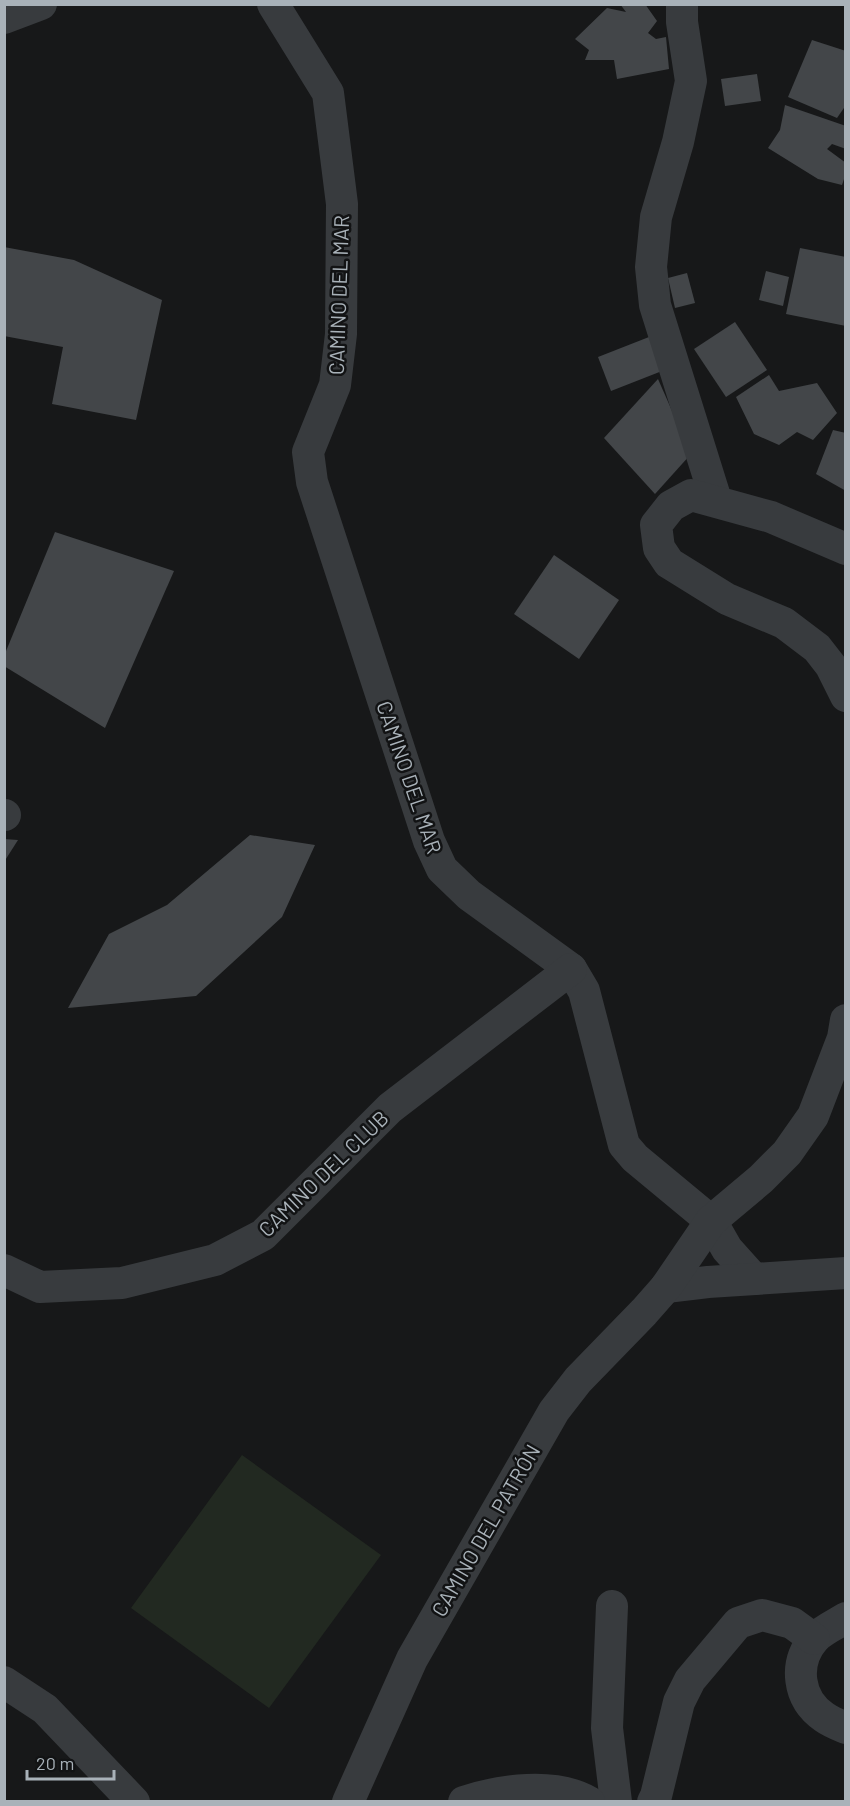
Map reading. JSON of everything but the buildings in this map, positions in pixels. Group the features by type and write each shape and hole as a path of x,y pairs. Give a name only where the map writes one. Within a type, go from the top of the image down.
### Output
{"street":[{"path":"4,18 41,4"},
{"name":"CAMINO DEL MAR","path":"273,4 328,93 342,204 341,334 335,385 308,452 312,482 429,841 442,869 469,895 571,969 584,991 624,1145 635,1158 711,1221"},
{"path":"682,4 682,21 691,81 678,142 656,217 651,267 655,305 716,500"},
{"path":"846,549 771,517 692,495 671,506 656,525 659,548 669,563 727,599 784,623 817,648 831,666 846,696"},
{"name":"CAMINO DEL CLUB","path":"4,1270 40,1287 122,1283 215,1260 263,1235 390,1108 571,969"},
{"path":"754,1279 727,1250 711,1221 761,1179 787,1153 813,1116 843,1038 846,1020"},
{"name":"CAMINO DEL PATRÓN","path":"348,1802 412,1659 554,1411 578,1380 666,1287 711,1221"},
{"path":"666,1287 708,1281 846,1273"},
{"path":"612,1606 607,1728 616,1802"},
{"path":"654,1798 679,1702 690,1680 738,1623 762,1615 792,1623 814,1638"},
{"path":"846,1618 814,1638 802,1662 800,1676 801,1686 811,1704 824,1717 846,1728"},
{"path":"4,1682 45,1709 134,1802"},
{"path":"464,1802 488,1794 526,1790 559,1791 589,1802"}],"shaded area":[{"path":"242,1455 381,1555 269,1708 131,1608"}]}
